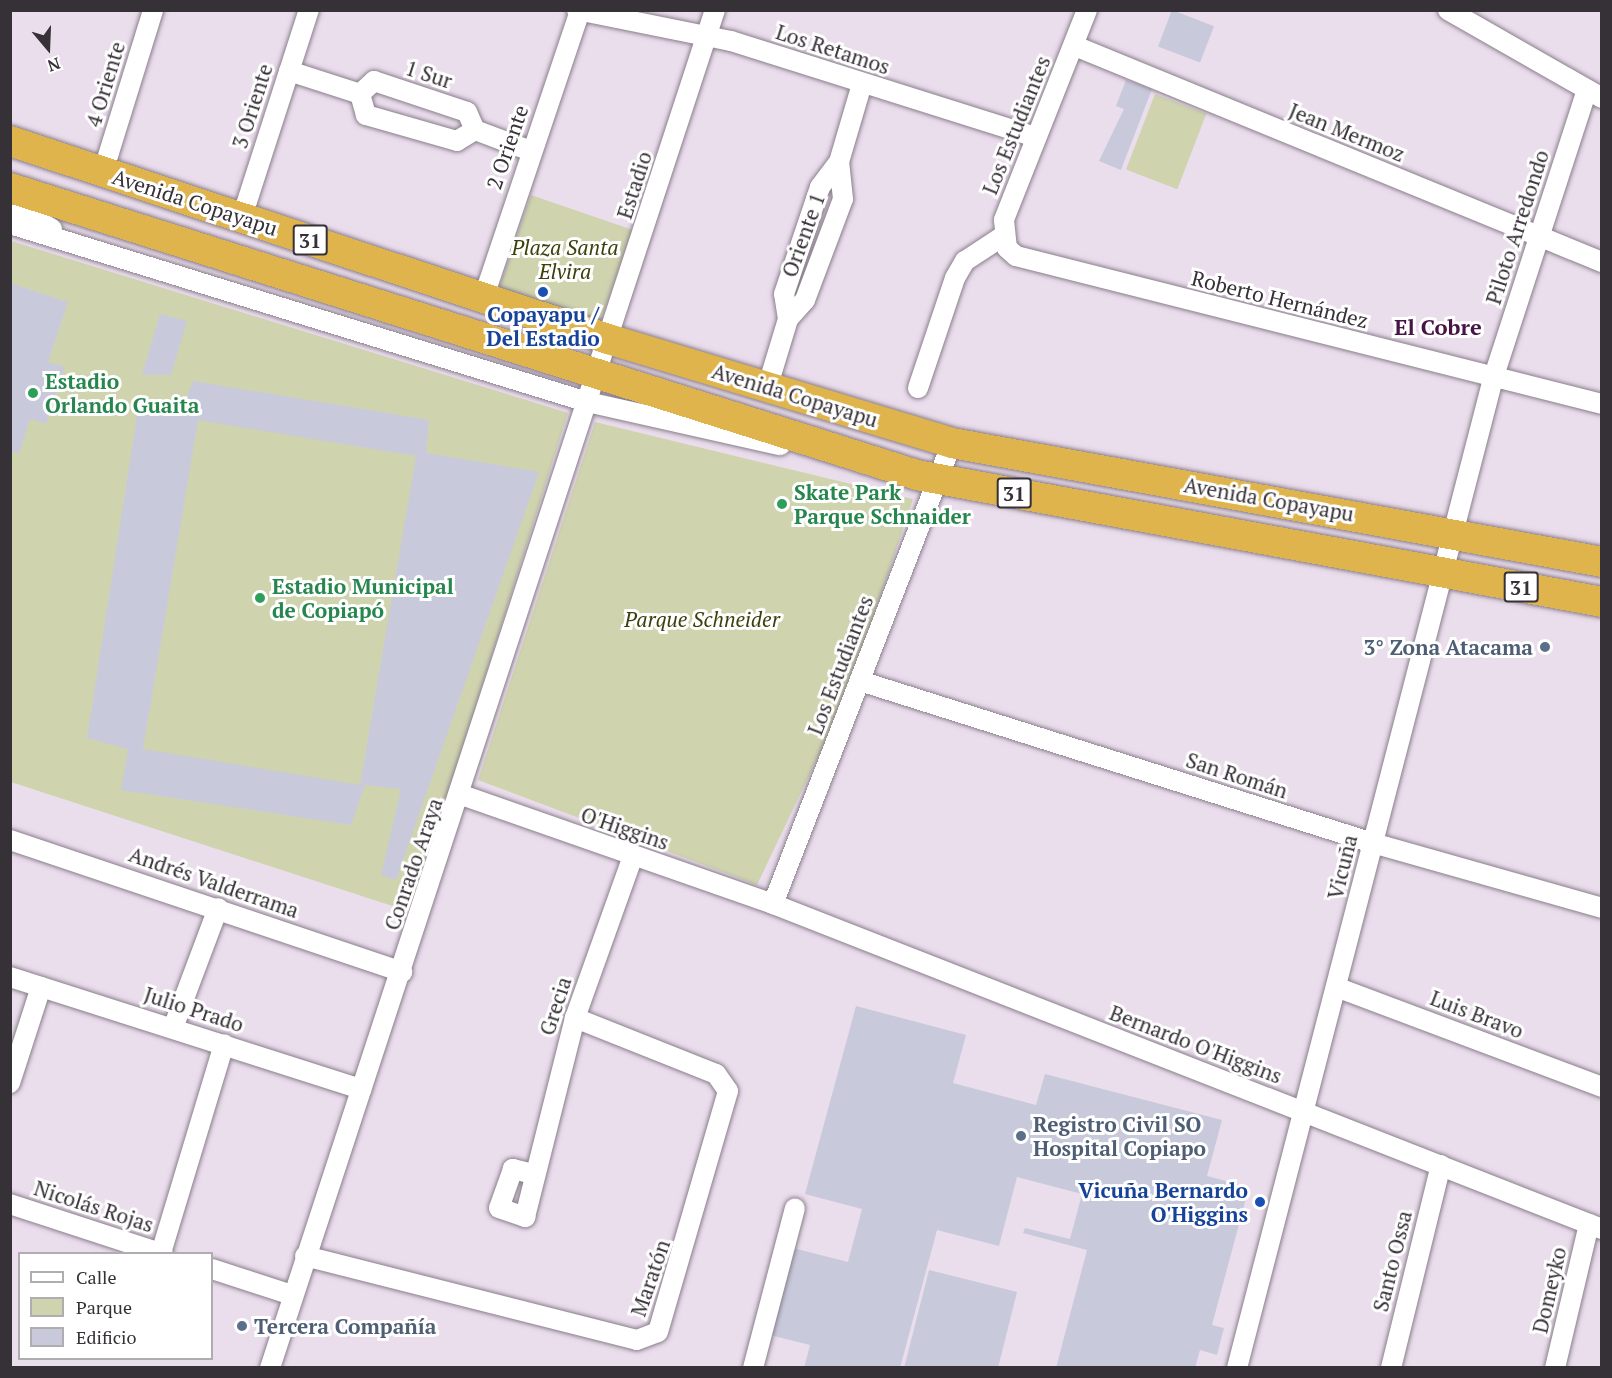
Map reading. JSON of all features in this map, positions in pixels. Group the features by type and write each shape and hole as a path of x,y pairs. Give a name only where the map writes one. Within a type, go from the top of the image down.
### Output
{"highway":[{"name":"Avenida Copayapu","path":"10,141 483,299 952,443 1452,531 1602,562"},
{"name":"Avenida Copayapu","path":"10,188 928,477 1602,602"},
{"path":"1441,572 1480,552 1520,545"}],"street":[{"name":"4 Oriente","path":"103,172 153,10"},
{"name":"3 Oriente","path":"242,217 309,10"},
{"name":"Estadio","path":"597,374 715,10"},
{"name":"Los Estudiantes","path":"1003,236 1004,220 1075,46 1087,10"},
{"path":"1448,10 1594,94"},
{"name":"Los Retamos","path":"579,11 706,39 731,41 1036,137"},
{"name":"2 Oriente","path":"483,299 579,11"},
{"name":"Jean Mermoz","path":"1075,46 1602,262"},
{"path":"289,71 360,94 366,114 456,141 475,130"},
{"name":"1 Sur","path":"360,94 374,81 467,112 475,130 531,151"},
{"name":"Oriente 1","path":"768,385 788,319 783,294 820,187 839,162 862,84"},
{"name":"Piloto Arredondo","path":"1493,378 1538,236 1594,94"},
{"name":"Avenida Copayapu","path":"10,204 79,246"},
{"name":"Avenida Copayapu","path":"10,224 587,402 928,477"},
{"path":"918,388 955,278 965,261 1003,236"},
{"name":"Roberto Hernández","path":"1003,236 1017,255 1602,404"},
{"name":"Conrado Araya","path":"270,1368 305,1256 462,795 597,374"},
{"name":"Vicuña","path":"1237,1368 1493,378"},
{"name":"Los Estudiantes","path":"773,904 860,681 928,477 952,443"},
{"name":"San Román","path":"860,681 1372,843 1602,908"},
{"name":"O'Higgins","path":"462,795 773,904"},
{"name":"Andrés Valderrama","path":"10,840 218,908 402,972"},
{"name":"Grecia","path":"533,1174 575,1018 633,856"},
{"name":"Bernardo O'Higgins","path":"773,904 1595,1226"},
{"path":"173,1028 218,908"},
{"name":"Julio Prado","path":"10,977 362,1089"},
{"path":"10,1083 41,987"},
{"name":"Luis Bravo","path":"1336,987 1602,1087"},
{"name":"Maratón","path":"305,1256 637,1340 657,1332 728,1090 716,1074 575,1018"},
{"path":"162,1252 225,1044"},
{"name":"Santo Ossa","path":"1391,1368 1440,1165"},
{"name":"Nicolás Rojas","path":"10,1204 159,1252"},
{"path":"753,1368 795,1208"},
{"name":"Domeyko","path":"1555,1368 1595,1226"},
{"path":"213,1269 292,1295"}],"green space":[{"path":"1155,94 1206,114 1177,189 1126,170"},
{"name":"Plaza Santa Elvira","path":"531,195 632,230 600,323 499,289"},
{"name":"Estadio Municipal de Copiapó","path":"11,241 568,413 411,912 11,782"},
{"name":"Parque Schneider","path":"595,422 913,499 848,694 757,885 478,780"}],"building":[{"path":"1172,10 1214,26 1200,63 1158,46"},
{"path":"1126,80 1152,89 1121,170 1099,161 1124,109 1116,106"},
{"name":"Estadio Orlando Guaita","path":"10,283 68,302 48,362 65,367 46,424 30,419 19,454 10,451"},
{"path":"160,314 187,321 171,375 142,375"},
{"path":"193,381 429,420 426,453 539,472 396,880 381,875 401,789 365,785 351,825 121,790 128,749 87,738 137,415 180,415","holes":["198,420 416,456 360,785 143,749"]},
{"path":"856,1006 966,1035 953,1083 1036,1105 1045,1074 1222,1120 1207,1176 1249,1187 1212,1325 1224,1328 1217,1355 1200,1350 1195,1368 1056,1368 1087,1250 1023,1233 1025,1228 1070,1239 1082,1194 1017,1177 999,1246 937,1230 900,1368 804,1368 810,1345 766,1334 789,1247 848,1262 862,1209 805,1194"},
{"path":"929,1270 1017,1292 998,1368 904,1368"}],"place":[{"name":"Copayapu / Del Estadio","path":"543,292"},
{"name":"Estadio Orlando Guaita","path":"33,393"},
{"name":"Skate Park Parque Schnaider","path":"782,504"},
{"name":"Estadio Municipal de Copiapó","path":"260,598"},
{"name":"3° Zona Atacama","path":"1545,647"},
{"name":"Registro Civil SO Hospital Copiapo","path":"1021,1136"},
{"name":"Vicuña Bernardo O'Higgins","path":"1260,1202"},
{"name":"Tercera Compañía","path":"242,1326"}],"district":[{"name":"El Cobre","path":"1438,327"}]}
